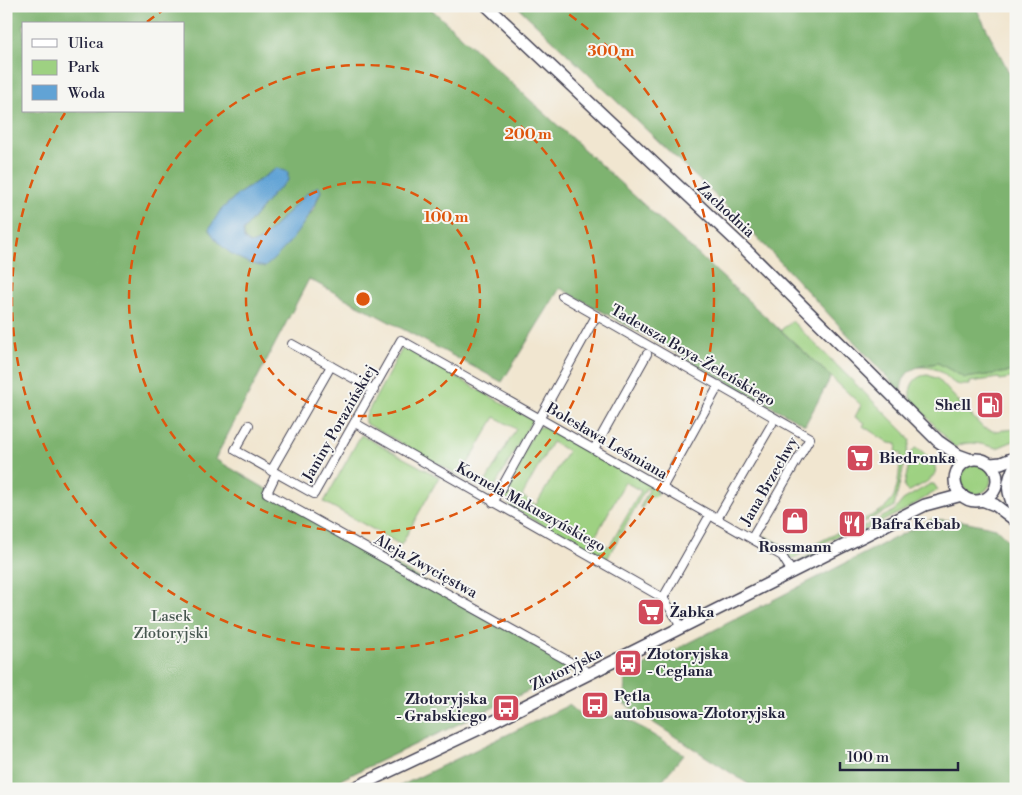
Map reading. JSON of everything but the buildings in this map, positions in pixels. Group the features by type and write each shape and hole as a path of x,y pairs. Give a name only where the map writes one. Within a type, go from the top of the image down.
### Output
{"main road":[{"name":"Zachodnia","path":"487,6 746,250 938,441 955,464 957,470"},
{"name":"Zachodnia","path":"938,441 969,460"},
{"path":"991,464 1016,458"},
{"path":"1016,463 1005,470 996,484 991,495 982,500 972,501 962,495 956,488 955,483 957,470 969,460 982,459 991,464 996,472 996,484 1000,498 1016,520"},
{"path":"1016,463 1007,487 1016,513"},
{"name":"Złotoryjska","path":"352,789 483,727 925,505 955,483"},
{"name":"Złotoryjska","path":"925,505 962,495"},
{"path":"982,500 995,505 1016,520"}],"street":[{"name":"Tadeusza Boya-Żeleńskiego","path":"562,296 810,438"},
{"path":"493,502 596,316"},
{"name":"Bolesława Leśmiana","path":"402,340 752,538 782,556 792,572"},
{"name":"Janiny Porazińskiej","path":"249,424 235,450 314,494 402,340"},
{"path":"292,344 374,390"},
{"path":"594,450 648,354"},
{"path":"274,472 331,366"},
{"path":"662,488 719,385"},
{"name":"Kornela Makuszyńskiego","path":"354,423 663,598 677,619 680,628"},
{"name":"Jana Brzechwy","path":"663,598 772,424"},
{"name":"Jana Brzechwy","path":"752,538 810,438"},
{"name":"Aleja Zwycięstwa","path":"274,472 267,493 590,673"}],"green space":[{"name":"Lasek Złotoryjski","path":"6,6 428,6 831,377 805,425 560,288 502,382 309,279 215,459 403,569 579,667 321,789 6,789","holes":["277,168 288,180 273,194 243,231 244,239 251,244 261,240 305,195 321,191 314,209 292,239 251,264 236,256 216,240 220,211 237,195"]},
{"path":"517,6 975,6 1016,86 1016,371 965,378 938,363 931,364 918,367 908,373 904,378 901,392 744,223"},
{"path":"792,321 905,433 910,441 894,507 792,559 785,551 767,542 765,536 791,549 799,546 802,551 848,527 846,522 853,519 855,524 880,511 887,506 894,495 898,482 901,454 896,452 897,444 889,443 863,426 865,423 855,417 861,405 781,330"},
{"path":"402,349 407,349 532,420 494,488 487,491 365,423 365,417","holes":["495,417 516,429 485,483 464,470"]},
{"path":"938,363 965,378 1016,371 1016,377 970,382 970,385 963,385 952,382 944,374 936,370 916,367"},
{"path":"923,375 938,379 983,428 994,431 1016,429 1016,440 997,448 971,443 953,446 910,398 912,385 916,379"},
{"path":"537,427 547,427 655,487 657,494 655,497 649,496 642,508 640,507 649,490 646,488 606,561 511,507 500,493","holes":["552,442 568,451 536,505 522,496","625,482 641,491 609,547 594,539"]},
{"path":"361,435 439,477 401,545 324,502"},
{"path":"915,448 922,451 933,463 935,473 928,481 907,491 904,486 912,451"},
{"path":"976,464 982,465 990,473 990,485 982,493 976,494 970,493 962,485 961,479 962,473 970,465"},
{"path":"930,484 934,484 938,490 905,510 800,562 796,562 894,511 903,500"},
{"path":"932,519 963,521 996,528 1016,548 1016,789 756,789 623,703 626,675"},
{"path":"569,705 581,715 587,717 622,716 684,754 655,789 394,789"}],"water":[{"path":"277,168 288,172 288,180 273,194 243,231 244,239 251,244 261,240 305,195 318,186 321,191 311,212 297,232 282,251 265,267 240,259 232,254 219,243 209,229 220,211 237,195"}],"place":[{"name":"Shell","path":"990,405"},
{"name":"Biedronka","path":"860,458"},
{"name":"Rossmann","path":"795,521"},
{"name":"Bafra Kebab","path":"852,524"},
{"name":"Żabka","path":"651,612"},
{"name":"Złotoryjska - Ceglana","path":"628,663"},
{"name":"Pętla autobusowa-Złotoryjska","path":"595,705"},
{"name":"Złotoryjska - Grabskiego","path":"506,708"}]}
